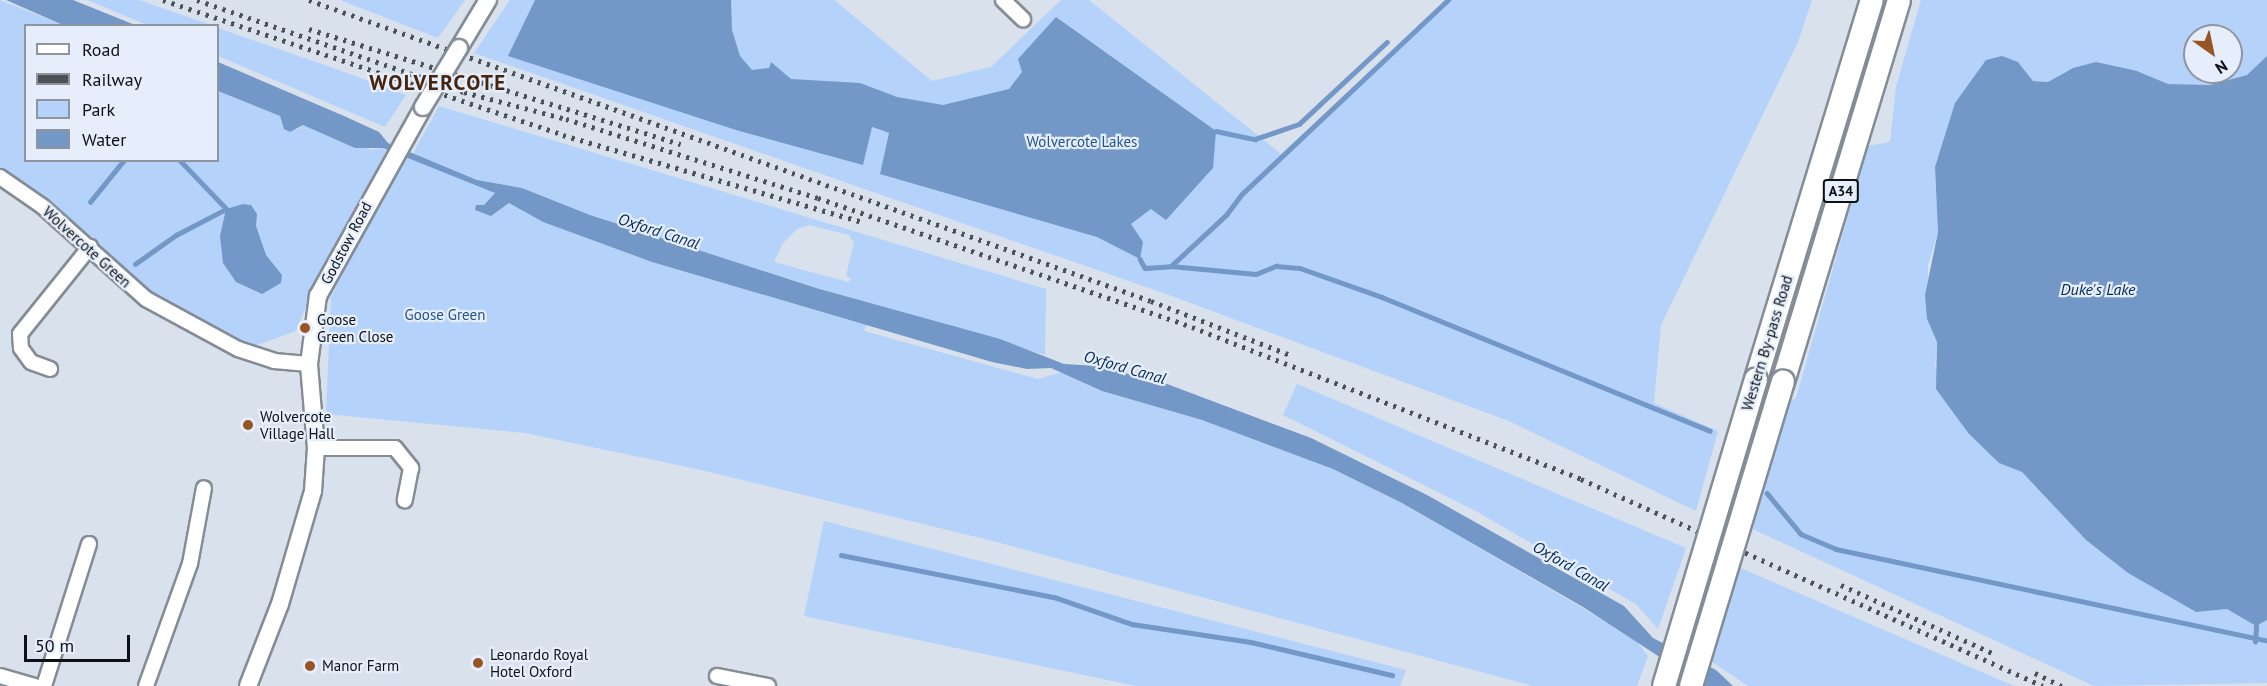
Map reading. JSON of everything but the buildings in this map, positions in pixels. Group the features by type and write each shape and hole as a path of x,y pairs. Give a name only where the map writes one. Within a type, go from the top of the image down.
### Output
{"highway":[{"name":"Western By-pass Road","path":"1664,686 1872,0"},
{"name":"Western By-pass Road","path":"1691,686 1899,0"}],"street":[{"name":"Godstow Road","path":"248,686 298,548 313,491 316,448 309,364 318,296 383,174 488,0"},
{"path":"1003,0 1023,19"},
{"name":"Wolvercote Green","path":"0,177 90,247 114,274 176,317 238,349 274,361 309,364"},
{"path":"50,369 31,362 21,348 20,334 90,247"},
{"path":"316,448 395,448 411,468 405,500"},
{"path":"146,686 190,564 204,488"},
{"path":"44,686 89,544"},
{"path":"0,676 36,686"},
{"path":"717,676 768,686"}],"green space":[{"path":"0,0 60,24 24,24 24,162 219,162 219,91 280,116 282,123 297,130 303,125 372,150 383,148 390,155 313,290 296,331 251,347 173,309 124,270 94,238 0,170"},
{"path":"87,0 139,0 208,24 145,24"},
{"path":"340,0 465,0 438,38"},
{"path":"510,0 834,0 932,81 991,67 1061,0 1089,0 1281,154 1449,0 1812,0 1798,42 1661,325 1654,403 1718,431 1696,511 1509,421 1169,295 474,53"},
{"path":"1921,0 2267,0 2267,56 2248,75 2243,76 2243,24 2183,24 2183,84 2214,84 2210,85 2168,84 2137,71 2073,68 2048,82 2033,81 2018,62 1945,138 1935,167 1938,232 1928,265 1927,319 1937,342 1935,365 1969,434 1999,463 2022,472 2086,540 2128,573 2196,612 2227,609 2256,626 2267,620 2267,683 2094,686 1748,527 1786,403 1796,398 1868,146 1890,142 1896,87"},
{"path":"219,28 406,95 385,127 219,56"},
{"path":"439,106 1046,289 1045,355 816,288 590,215 522,188 478,180 413,153","holes":["809,225 849,235 854,243 846,276 851,279 848,282 774,262 783,243 797,229"]},
{"name":"Goose Green","path":"402,157 420,161 495,193 484,205 476,205 497,210 509,203 543,222 652,262 866,325 864,331 1038,379 1062,372 1102,391 1202,420 1333,469 1402,503 1634,638 1648,656 1637,686 1533,686 993,541 697,469 525,433 326,414 331,297 387,181"},
{"path":"1297,384 1686,548 1658,629 1637,605 1476,511 1283,415"},
{"path":"824,521 1406,670 1400,686 1136,686 804,616"},
{"path":"1736,566 2014,686 1748,686 1708,659"}],"water":[{"path":"6,0 73,0 133,24 61,24"},
{"name":"Wolvercote Lakes","path":"535,0 731,0 732,30 740,56 752,70 769,68 771,62 791,79 860,83 897,97 943,105 1009,89 1022,72 1018,59 1056,17 1216,131 1213,168 1166,220 1151,209 1131,224 1143,242 1140,259 1097,237 880,174 889,133 872,127 863,165 736,130 508,56"},
{"name":"Duke's Lake","path":"2002,56 2018,62 2033,81 2048,82 2073,68 2096,62 2137,71 2168,84 2210,85 2243,84 2243,76 2267,56 2267,620 2256,626 2227,609 2196,612 2128,573 2086,540 2022,472 1999,463 1969,434 1936,389 1937,342 1927,319 1925,295 1938,232 1935,167 1955,103 1986,60"},
{"path":"219,62 379,132 388,143 477,180 522,188 590,215 816,288 1000,339 1064,364 1097,366 1167,384 1311,438 1427,495 1624,606 1653,638 1716,670 1733,686 1704,686 1583,607 1402,503 1333,469 1202,420 1102,391 1051,368 1027,369 992,362 652,262 543,222 509,203 491,216 475,210 476,205 484,205 495,193 383,148 355,148 303,125 290,132 284,129 280,116 219,91"},
{"path":"243,204 251,205 257,214 256,226 266,255 282,275 281,283 262,294 236,282 223,263 220,236 226,209"}],"waterway":[{"path":"1140,259 1145,268 1171,266 1226,215 1242,194 1448,0"},
{"path":"1216,131 1255,139 1299,124 1387,42"},
{"path":"90,202 122,162"},
{"path":"135,264 176,235 226,209 181,162"},
{"path":"1171,266 1256,274 1276,266 1300,268 1382,297 1710,431"},
{"path":"1767,493 1801,534 1836,549 2267,641"},
{"path":"841,555 1054,597 1132,624 1251,642 1392,675"},
{"path":"2255,642 2256,626"}],"railway":[{"path":"163,0 563,135 862,222"},
{"path":"197,0 464,92 566,119 818,198 1192,327 1581,479 2043,686"},
{"path":"309,0 1151,301 1293,356"},
{"path":"309,29 681,144"},
{"path":"1841,585 1992,653"},
{"path":"2035,673 2062,686"}],"place":[{"name":"Goose Green Close","path":"305,328"},
{"name":"Wolvercote Village Hall","path":"248,425"},
{"name":"Leonardo Royal Hotel Oxford","path":"478,663"},
{"name":"Manor Farm","path":"310,666"}],"district":[{"name":"WOLVERCOTE","path":"438,83"}],"water label":[{"name":"Oxford Canal","path":"659,231"},
{"name":"Oxford Canal","path":"1125,367"},
{"name":"Oxford Canal","path":"1571,566"}]}
